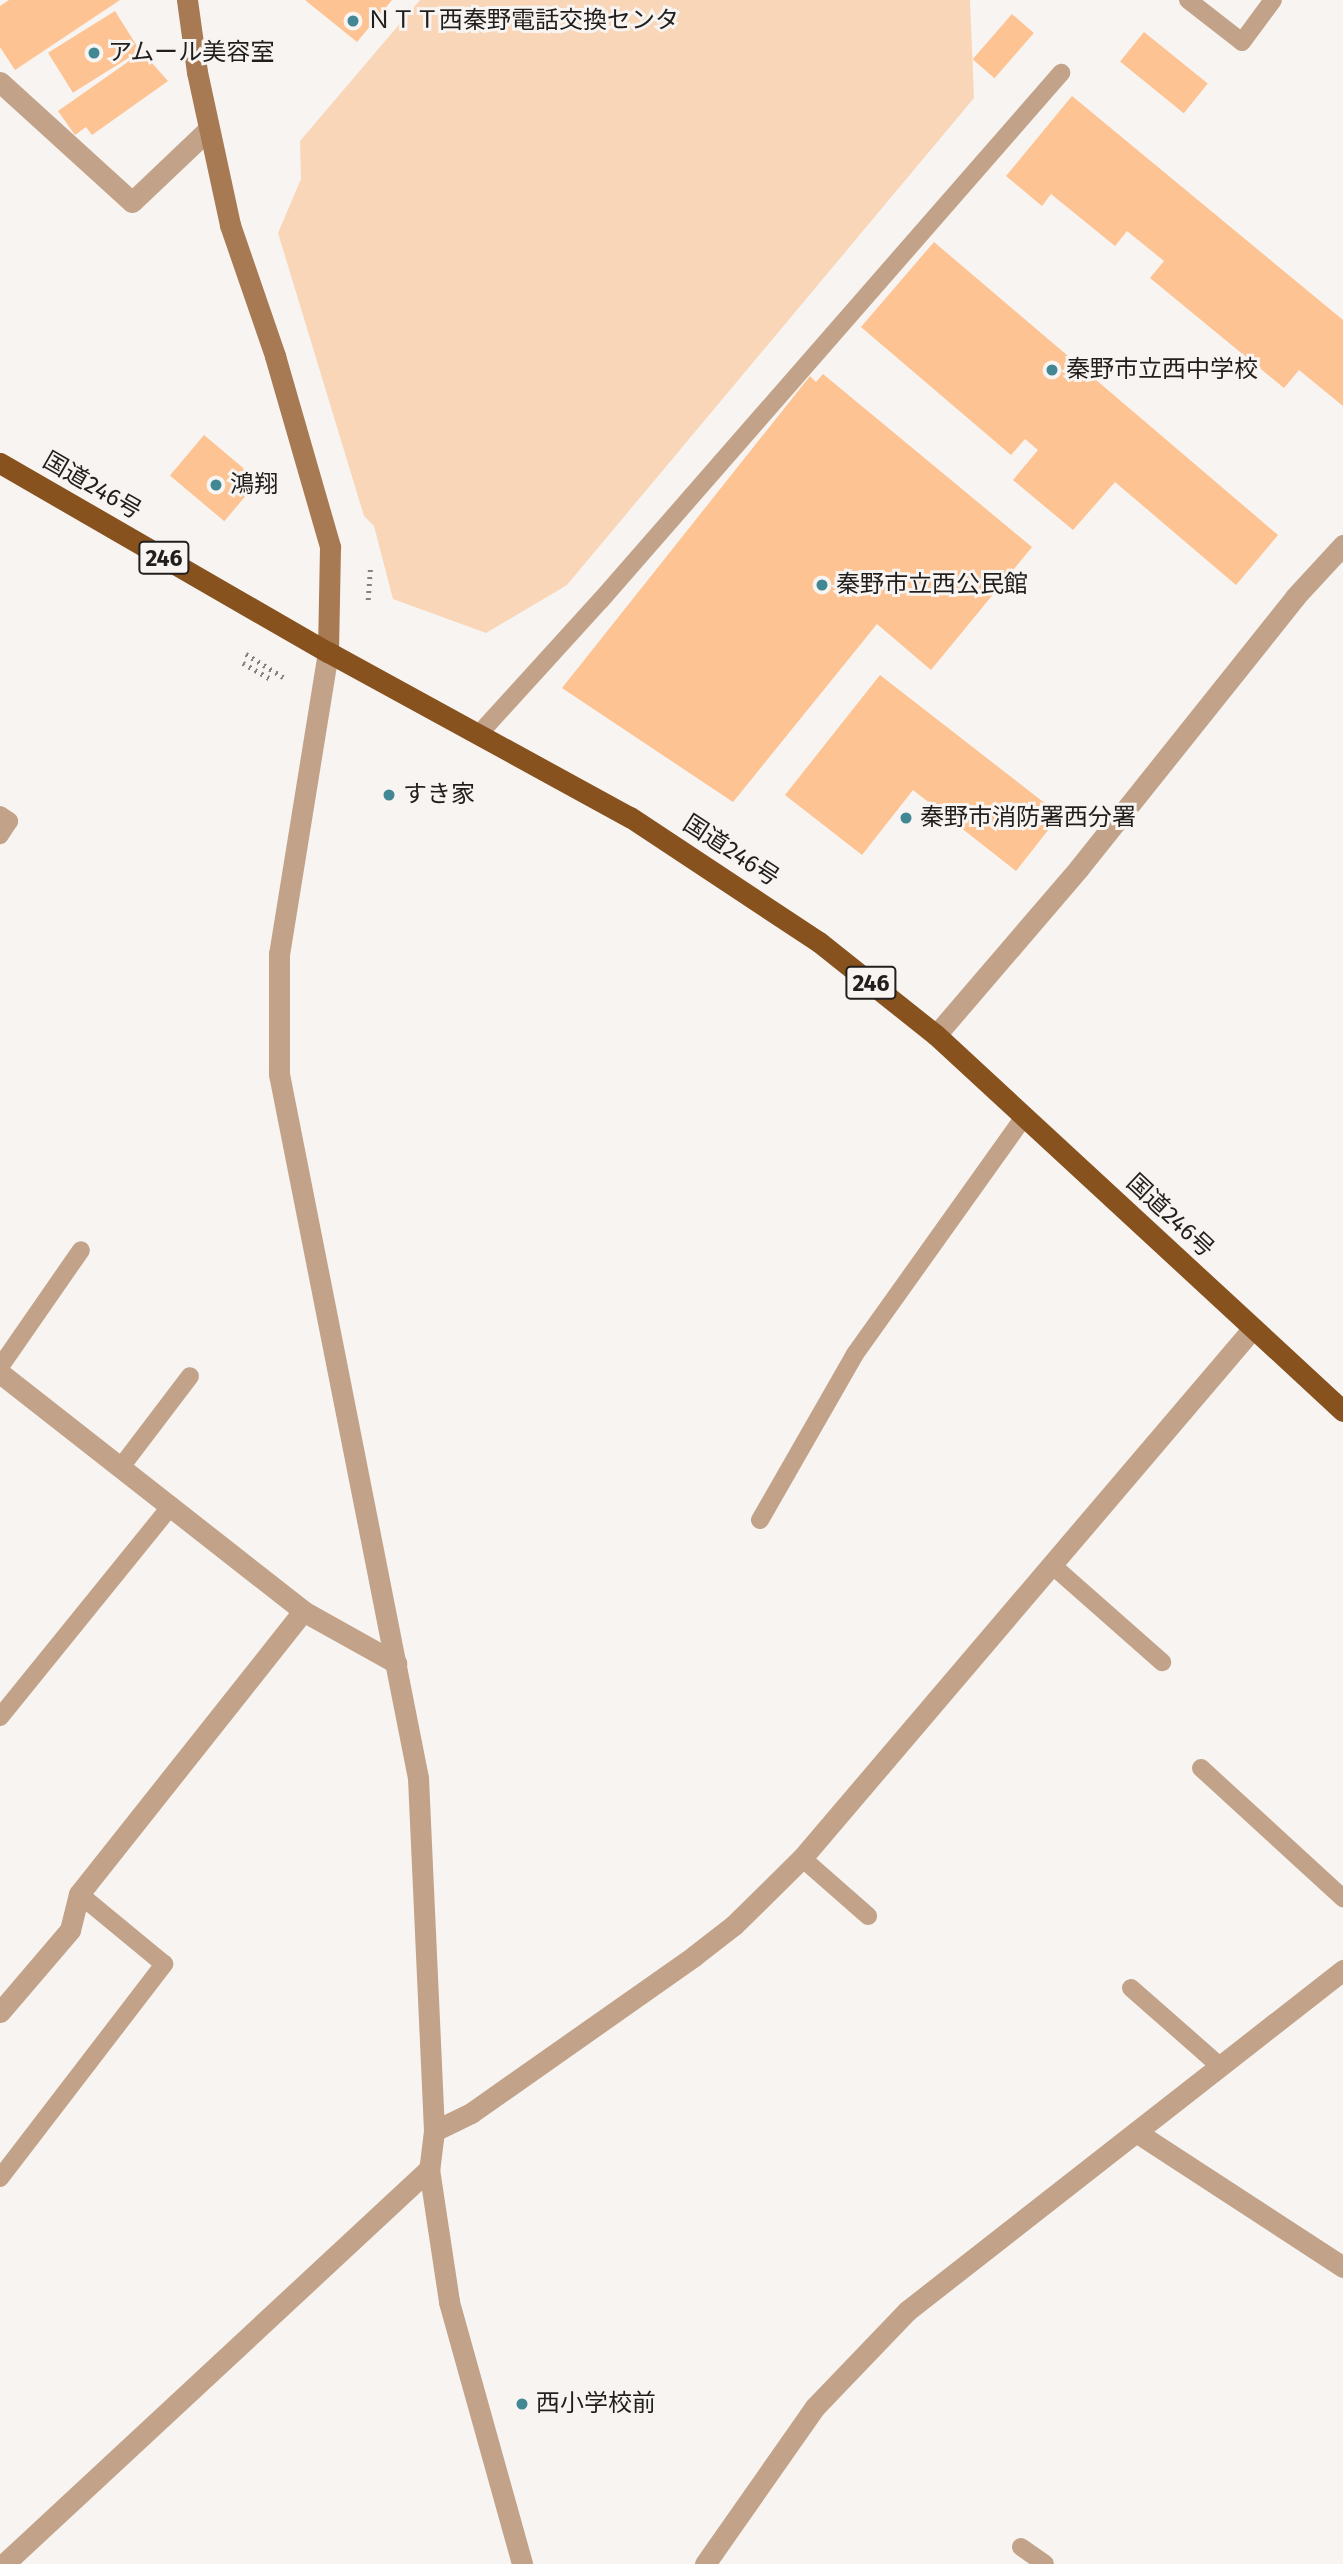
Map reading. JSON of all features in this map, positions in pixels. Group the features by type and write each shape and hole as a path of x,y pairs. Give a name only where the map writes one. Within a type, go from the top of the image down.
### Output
{"highway":[{"name":"国道246号","path":"0,463 328,652 630,817 739,886 819,942 936,1035 1343,1411"}],"main road":[{"path":"187,0 208,130 230,225 275,356 330,547 328,652"}],"street":[{"path":"0,82 132,202 208,130"},
{"path":"936,1035 1079,868 1295,597 1343,545"},
{"path":"328,652 278,953 279,1074 418,1778 434,2131 429,2169 449,2302 522,2564"},
{"path":"434,2131 471,2113 734,1925 802,1858 1253,1328"},
{"path":"0,1373 303,1611 396,1663"},
{"path":"0,2012 70,1930 79,1894 303,1611"},
{"path":"705,2564 815,2407 907,2311 1343,1970"},
{"path":"1136,2133 1343,2267"},
{"path":"4,2564 429,2169"}],"lane":[{"path":"1188,0 1242,42 1273,0"},
{"path":"478,735 610,590 1061,73"},
{"path":"0,815 9,821 0,835"},
{"path":"760,1520 855,1354 1024,1117"},
{"path":"0,1367 81,1250"},
{"path":"121,1467 190,1376"},
{"path":"0,1717 171,1506"},
{"path":"1052,1565 1162,1662"},
{"path":"1201,1768 1343,1898"},
{"path":"802,1858 868,1916"},
{"path":"0,2178 164,1964 79,1894"},
{"path":"1130,1988 1221,2067"},
{"path":"1021,2547 1045,2564"}],"path":[{"path":"369,600 370,568"},
{"path":"246,654 284,677"},
{"path":"243,663 273,680"}],"shaded area":[{"path":"420,0 970,0 974,98 567,585 486,633 393,599 374,526 364,516 278,233 301,179 300,141"}],"building":[{"path":"9,0 120,0 15,70 0,47 0,6"},
{"name":"ＮＴＴ西秦野電話交換センタ","path":"305,0 392,0 357,42"},
{"name":"アムール美容室","path":"115,11 140,51 73,93 48,53"},
{"path":"1012,14 1034,33 995,78 973,59"},
{"path":"1144,32 1208,84 1184,113 1120,62"},
{"path":"142,52 168,81 92,135 86,127 75,135 58,111"},
{"path":"1072,96 1343,320 1343,406 1299,370 1284,388 1150,278 1164,261 1127,231 1115,246 1051,194 1042,206 1006,176"},
{"path":"934,242 1278,535 1236,585 1115,482 1073,530 1013,480 1038,450 1025,439 1011,455 861,327"},
{"name":"秦野市立西公民館","path":"823,374 1032,547 931,670 877,624 733,802 562,688 810,376 816,382"},
{"path":"204,435 258,481 224,521 170,476"},
{"path":"880,675 1060,815 1016,871 913,790 862,855 785,795"}],"place":[{"name":"ＮＴＴ西秦野電話交換センタ","path":"353,21"},
{"name":"アムール美容室","path":"94,53"},
{"name":"秦野市立西中学校","path":"1052,370"},
{"name":"鴻翔","path":"216,485"},
{"name":"秦野市立西公民館","path":"822,585"},
{"name":"すき家","path":"389,795"},
{"name":"秦野市消防署西分署","path":"906,818"},
{"name":"西小学校前","path":"522,2404"}]}
